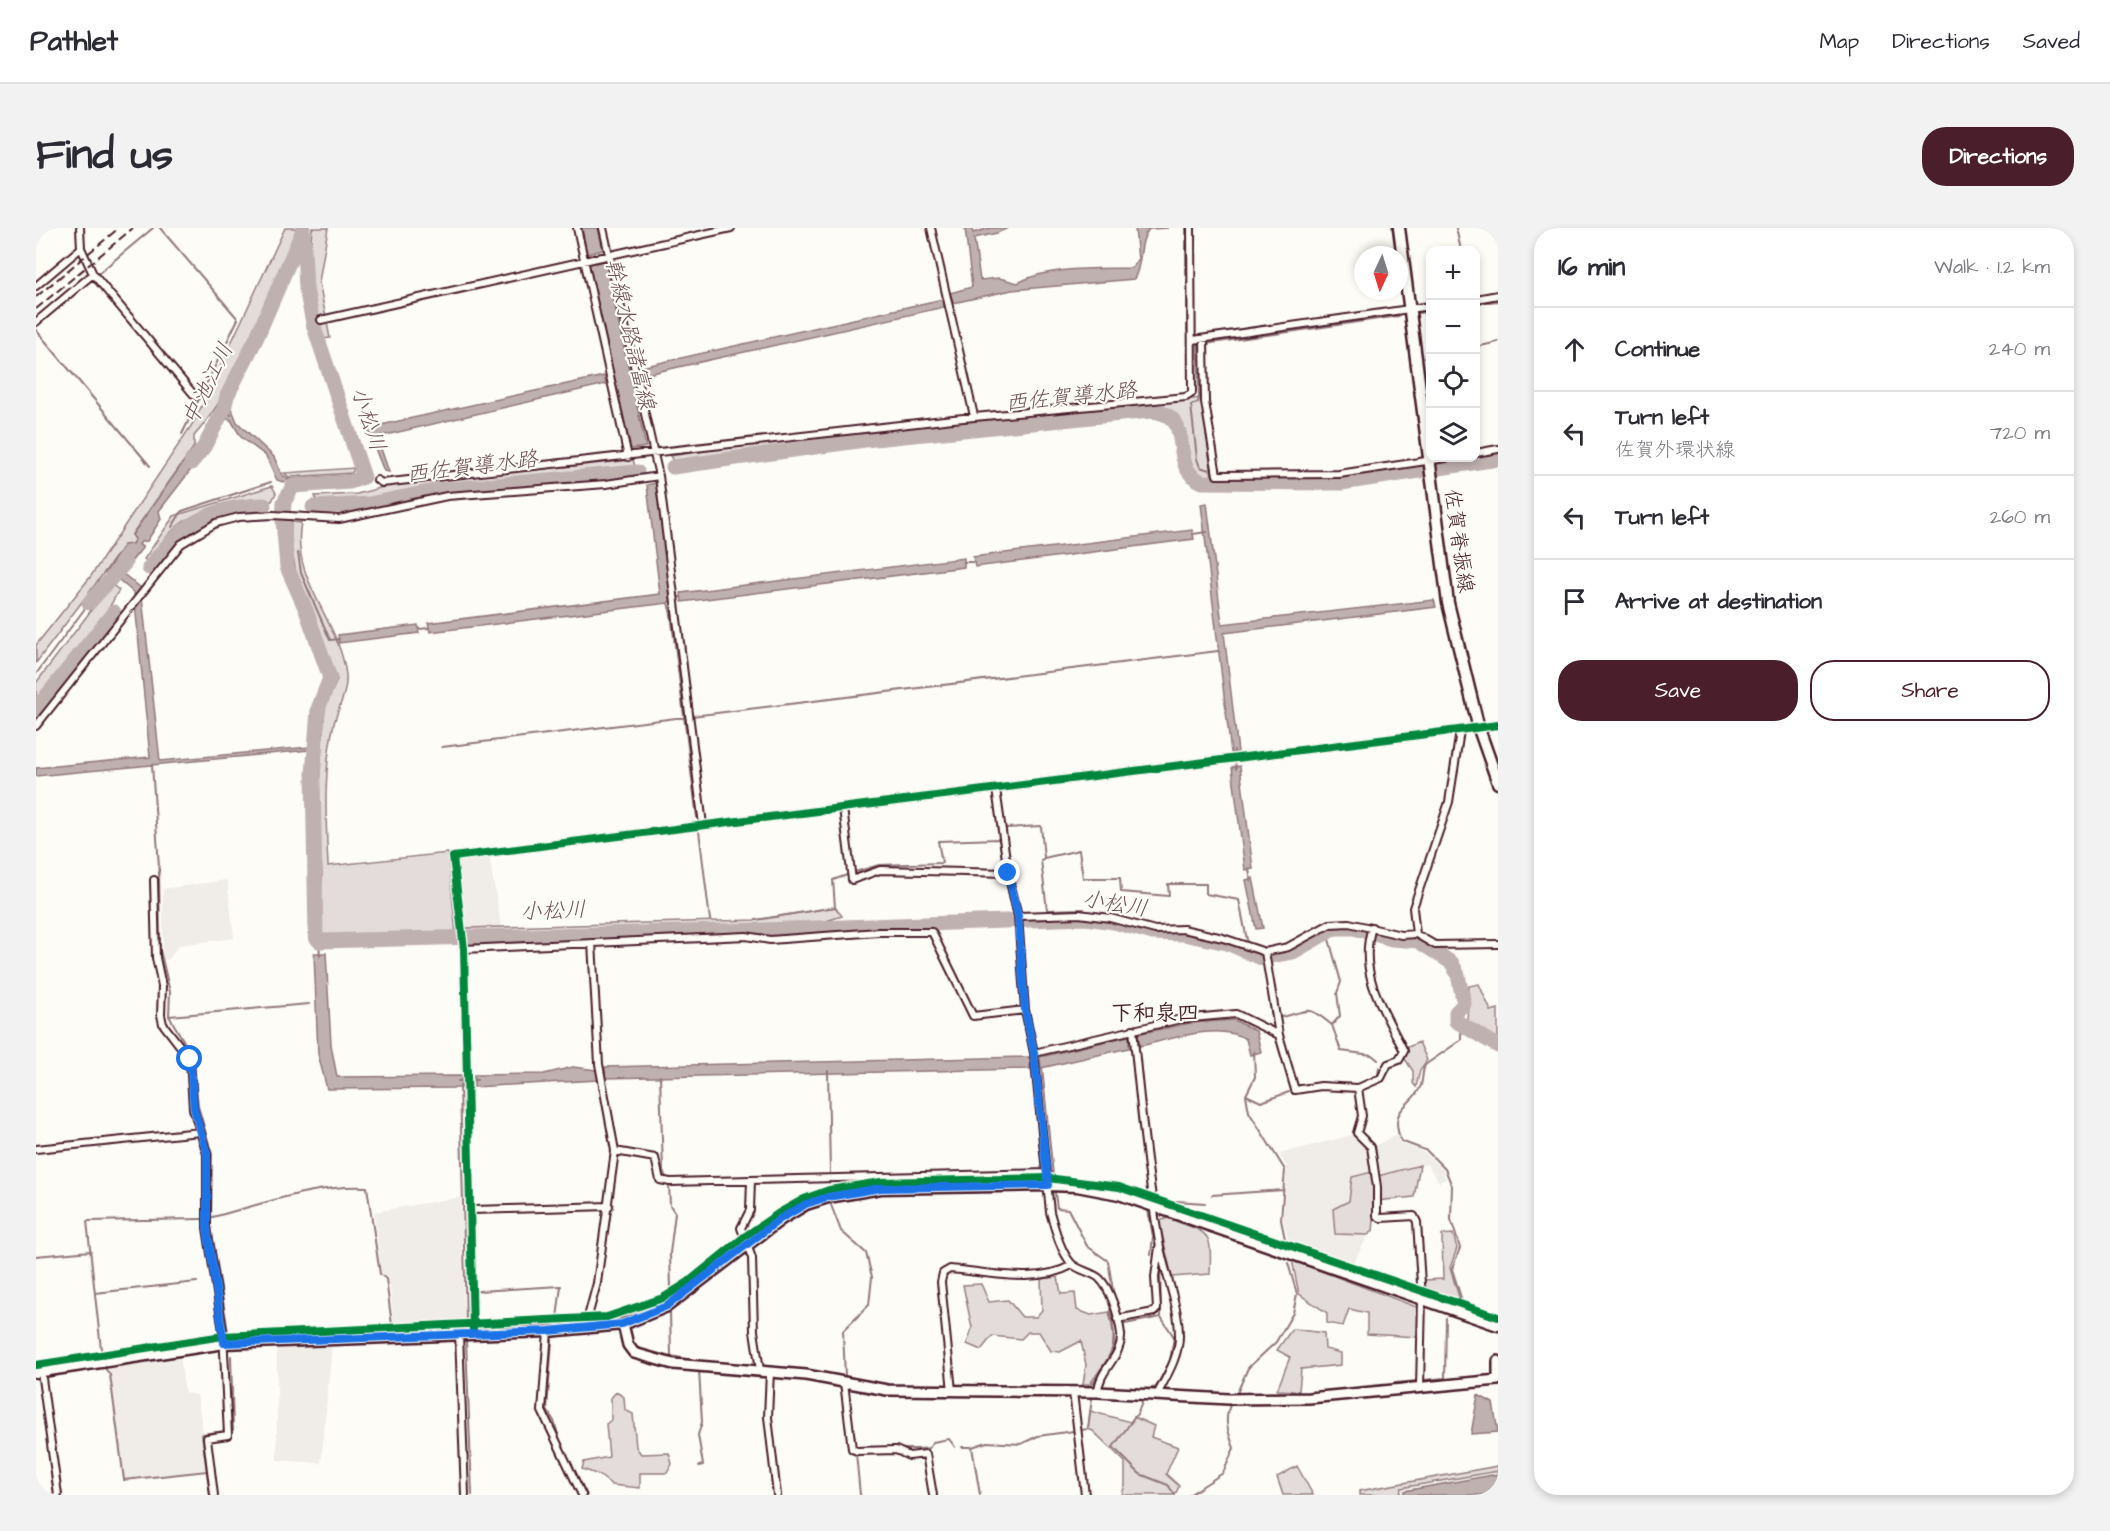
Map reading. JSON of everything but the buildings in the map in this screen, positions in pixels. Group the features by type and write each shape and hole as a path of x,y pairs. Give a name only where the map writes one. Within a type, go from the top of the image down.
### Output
{"main road":[{"name":"佐賀脊振線","path":"1399,228 1426,436"},
{"name":"佐賀脊振線","path":"1429,462 1448,603 1479,729 1498,783"},
{"path":"39,1371 224,1343 548,1331 622,1324 667,1306 780,1219 806,1204 851,1192 881,1188 1048,1185 1098,1189 1153,1205 1498,1325"}],"street":[{"path":"80,228 81,248 93,274 195,396"},
{"path":"577,228 587,260 628,457"},
{"path":"603,228 606,256 659,476 704,825"},
{"path":"321,320 731,228"},
{"path":"931,228 974,416"},
{"path":"377,480 382,483 628,457 974,416 1186,397 1192,393 1191,228"},
{"path":"36,286 81,248"},
{"path":"36,322 93,274"},
{"path":"1480,298 1498,295"},
{"path":"1193,340 1426,307"},
{"path":"1204,339 1205,402 1217,475 1340,474 1426,460"},
{"path":"1480,452 1498,449"},
{"path":"36,726 145,586 181,544 197,532 230,519 273,515 339,519 447,496 606,484 659,476"},
{"path":"473,1332 472,1210 464,950 453,857 1498,725"},
{"path":"1416,934 1413,908 1449,802 1460,731"},
{"path":"996,789 1008,873 1018,916 1025,1010 1035,1060 1050,1212 1056,1234 1072,1265 1100,1279 1117,1319 1121,1343 1098,1383 1098,1392"},
{"path":"843,808 852,880 880,870 1008,873"},
{"path":"154,880 156,958 162,986 161,1015 163,1024 190,1059 194,1109 207,1154 207,1228 224,1343 228,1430 228,1435 207,1438 214,1495"},
{"path":"1018,916 1078,914 1110,918 1155,930 1183,929 1223,938 1265,952 1288,947 1330,924 1349,923 1401,934 1416,934 1435,945 1498,944"},
{"path":"1265,952 1279,1035 1295,1090 1321,1086 1358,1088 1381,1078 1388,1064 1399,1060 1404,1051 1371,982 1367,962 1368,940 1372,927"},
{"path":"464,950 746,936 770,940 878,932 932,932 973,1016 1025,1010"},
{"path":"585,1329 597,1283 615,1151 600,1074 592,943"},
{"path":"1035,1060 1133,1029 1181,1019 1236,1014 1279,1035"},
{"path":"1133,1029 1159,1246 1176,1309 1179,1337 1173,1362 1157,1395"},
{"path":"1358,1088 1362,1116 1358,1133 1371,1147 1377,1186 1377,1216 1381,1218 1414,1216 1417,1222 1422,1299 1420,1387"},
{"path":"36,1149 200,1132"},
{"path":"615,1151 655,1158 660,1180 668,1182 1047,1173"},
{"path":"751,1180 750,1210 741,1228 752,1258 754,1331 760,1370"},
{"path":"472,1210 609,1206"},
{"path":"1117,1319 1155,1312 1157,1309 1155,1277 1159,1246"},
{"path":"952,1391 941,1282 943,1273 950,1269 1041,1276 1061,1271 1072,1265"},
{"path":"622,1324 628,1345 634,1353 681,1365 770,1371 887,1390 1098,1392 1229,1399 1309,1398 1498,1378 1498,1361"},
{"path":"548,1331 542,1411 582,1495"},
{"path":"459,1334 465,1495"},
{"path":"39,1371 58,1495"},
{"path":"770,1371 768,1417 777,1495"},
{"path":"844,1382 852,1449 857,1451 896,1450 909,1456 926,1454 933,1495"},
{"path":"1073,1392 1085,1495"}],"shaded area":[{"path":"285,228 296,228 296,232 264,311 226,391 194,436 194,447 132,534 135,539 132,544 124,546 36,663 36,645 91,576 195,420"},
{"path":"312,228 328,228 319,282 330,338 321,339 307,286"},
{"path":"582,228 598,228 603,250 587,254"},
{"path":"965,228 972,228 973,233 990,228 1008,228 974,238 980,280 999,278 1018,283 1058,271 1132,268 1138,260 1135,228 1168,228 1149,229 1143,240 1139,267 1134,279 1012,290 953,303 950,293 972,287"},
{"path":"605,261 646,447 631,449 589,264"},
{"path":"943,299 944,307 643,375 641,367"},
{"path":"604,376 606,384 377,437 389,472 384,471 367,428"},
{"path":"1202,398 1212,478 1199,477 1193,466 1181,421 1163,406 825,440 673,461 670,456 796,438"},
{"path":"231,407 237,422 274,457 282,475 290,479 283,482 277,480 266,456 241,437 231,420 227,419"},
{"path":"201,445 206,450 159,511 161,519 147,541 141,542 139,545 143,547 122,573 141,588 160,761 309,747 309,750 36,776 36,768 150,757 134,593 119,580 114,581 105,573 124,545 132,544 135,539 132,535 194,447 198,449"},
{"path":"633,460 635,466 437,484 357,501 317,502 315,496 357,494 399,483"},
{"path":"354,468 352,473 289,477 284,473"},
{"path":"656,483 671,600 668,603 430,632 428,623 660,594 647,485"},
{"path":"272,486 276,493 272,501 232,503 193,516 168,535 147,561 144,559 174,516"},
{"path":"1207,503 1222,624 1434,600 1436,607 1224,633 1238,752 1231,753 1201,504"},
{"path":"291,522 301,523 300,543 303,563 335,636 346,675 344,695 335,722 328,762 326,797 328,866 448,853 456,935 325,939 320,935 322,875 318,798 325,708 337,680 312,622 299,583 291,543"},
{"path":"1192,530 1194,539 975,567 973,557"},
{"path":"964,558 964,567 682,602 681,593"},
{"path":"111,584 119,590 105,615 36,700 36,683"},
{"path":"418,625 419,633 339,643 338,635"},
{"path":"1240,766 1253,869 1245,870 1232,767"},
{"path":"489,855 501,927 466,928 458,860"},
{"path":"1253,878 1263,928 1256,929 1246,880"},
{"path":"227,880 234,938 179,945 169,959 163,960 163,889"},
{"path":"835,907 842,916 813,925 468,935 466,928 756,920"},
{"path":"314,953 326,953 331,1045 337,1077 461,1076 462,1088 327,1089 318,1054"},
{"path":"1479,984 1491,1011 1498,1009 1498,1039 1467,1022 1469,986"},
{"path":"1234,1020 1256,1031 1261,1052 1250,1055 1246,1039 1222,1032 1180,1036 1140,1046 1138,1034 1190,1023"},
{"path":"1129,1036 1129,1048 1041,1068 1040,1057"},
{"path":"1419,1042 1427,1060 1420,1070 1416,1087 1413,1083 1413,1071 1405,1059 1408,1047"},
{"path":"1030,1057 1030,1069 605,1078 605,1067"},
{"path":"573,1067 596,1070 598,1080 474,1087 474,1075 544,1074"},
{"path":"1356,1134 1368,1150 1396,1134 1400,1143 1426,1153 1443,1170 1446,1179 1439,1182 1427,1164 1378,1176 1349,1201 1335,1234 1368,1235 1353,1264 1288,1239 1283,1220 1287,1167 1279,1154"},
{"path":"1420,1165 1414,1197 1376,1201 1373,1231 1368,1235 1335,1234 1333,1209 1349,1201 1352,1177 1372,1172 1378,1176"},
{"path":"461,1197 464,1324 394,1326 389,1278 381,1272 374,1212"},
{"path":"1168,1218 1192,1227 1205,1235 1210,1248 1210,1274 1172,1277 1159,1221"},
{"path":"1453,1234 1457,1248 1450,1268 1460,1300 1423,1286 1424,1280 1443,1279 1442,1235"},
{"path":"1292,1260 1419,1308 1418,1337 1367,1334 1367,1313 1349,1309 1343,1326 1327,1323 1327,1313 1299,1294"},
{"path":"1058,1277 1061,1294 1075,1293 1077,1310 1091,1315 1109,1312 1113,1335 1111,1351 1090,1384 1083,1384 1086,1365 1081,1341 1060,1352 1051,1351 1039,1332 1028,1332 1021,1339 992,1336 981,1350 967,1344 972,1328 963,1285 981,1284 989,1302 1008,1300 1022,1317 1036,1317 1042,1310 1041,1279"},
{"path":"1292,1329 1324,1333 1325,1349 1341,1353 1341,1365 1301,1369 1299,1391 1277,1390 1290,1357 1277,1350"},
{"path":"332,1344 321,1463 277,1460 277,1345"},
{"path":"180,1355 185,1393 197,1395 209,1469 124,1480 110,1375 104,1367"},
{"path":"616,1392 624,1397 625,1410 633,1414 636,1447 641,1454 669,1453 672,1464 667,1473 640,1473 640,1488 612,1485 599,1475 582,1469 584,1462 609,1457 606,1424 611,1420 611,1398"},
{"path":"1478,1395 1493,1403 1498,1432 1471,1434"},
{"path":"1090,1411 1130,1422 1134,1417 1154,1426 1151,1437 1178,1447 1166,1474 1179,1486 1175,1495 1122,1495 1125,1485 1125,1462 1093,1431 1088,1429"},
{"path":"1297,1466 1313,1495 1283,1495 1277,1477"},
{"path":"1498,1466 1498,1471 1401,1488 1400,1495 1359,1495 1359,1491"},
{"path":"1498,1474 1495,1495 1404,1495 1404,1491"}],"waterway":[{"path":"99,273 153,228"},
{"path":"160,228 238,319 182,434"},
{"path":"1186,228 1186,234"},
{"path":"1456,228 1460,246"},
{"name":"小松川","path":"303,229 306,289 314,327 364,477 350,482 293,486 284,502 283,520 287,567 306,610 330,678 318,709 313,774 316,937 319,941 763,930 1086,918 1114,922 1153,933 1183,934 1227,943 1261,958 1293,952 1335,928 1354,928 1392,939 1418,941 1452,963 1458,975 1464,1004 1456,1012 1456,1021 1498,1046"},
{"name":"中池江川","path":"191,463 204,447 224,409 227,396 256,339 301,235"},
{"path":"1186,241 1186,275"},
{"path":"84,285 91,280"},
{"path":"1187,282 1187,332"},
{"path":"944,303 952,298"},
{"path":"1480,303 1498,301"},
{"path":"1419,313 1426,312"},
{"path":"1209,470 1200,467 1197,459 1191,405 1198,403 1199,396 1198,345 1399,316"},
{"path":"36,330 150,466"},
{"path":"1480,346 1498,342"},
{"path":"224,409 231,415"},
{"name":"西佐賀導水路","path":"673,467 865,440 1150,411 1165,414 1174,421 1185,464 1191,474 1202,482 1341,483 1498,459"},
{"name":"西佐賀導水路","path":"313,507 369,504 439,490 637,472"},
{"path":"289,479 352,475"},
{"path":"172,527 182,511 271,482"},
{"name":"西佐賀導水路","path":"1202,482 1202,488"},
{"name":"西佐賀導水路","path":"149,568 173,540 198,521 228,509 264,505"},
{"path":"1193,534 1207,532"},
{"path":"298,553 301,573 330,640 339,639"},
{"path":"964,562 974,562"},
{"name":"中池江川","path":"89,603 125,563"},
{"path":"671,598 681,597"},
{"path":"36,674 89,603"},
{"path":"668,603 697,818"},
{"name":"西佐賀導水路","path":"36,709 114,612"},
{"path":"419,629 429,628"},
{"path":"442,747 1218,651"},
{"path":"1234,750 1236,769"},
{"path":"152,765 159,867 160,950 170,992 169,1016 193,1057 198,1106 212,1154 211,1226 228,1332"},
{"path":"1006,828 1041,826 1044,858 1079,850 1083,878 1120,878 1121,892 1169,896 1168,884 1206,884 1206,894 1239,900 1247,940"},
{"path":"699,831 710,920"},
{"path":"855,872 879,865 942,863 938,841 999,839 1004,869"},
{"path":"1043,859 1041,860 1047,910 1084,909"},
{"path":"1249,869 1251,882"},
{"path":"756,920 835,907 833,880 847,875"},
{"path":"1005,876 1013,913"},
{"path":"1327,932 1341,982 1337,993 1340,1016 1332,1025 1341,1051 1372,1055 1378,1060"},
{"path":"319,941 320,956"},
{"path":"169,1016 309,1004"},
{"path":"1282,1017 1310,1011 1332,1025"},
{"path":"1461,1024 1461,1040 1425,1065 1418,1092 1399,1113 1397,1120 1401,1141 1427,1151 1445,1169 1452,1186 1451,1220 1460,1248 1452,1269 1462,1301"},
{"path":"1254,1051 1255,1077 1246,1095 1249,1112 1285,1170 1281,1220 1285,1239"},
{"path":"1372,1079 1378,1076 1379,1067"},
{"path":"1042,1068 1053,1175"},
{"path":"828,1071 830,1173"},
{"path":"660,1076 663,1170 669,1185 670,1205 675,1213 670,1253 671,1289"},
{"path":"458,1081 477,1080"},
{"path":"460,1085 466,1322"},
{"path":"1299,1086 1308,1085"},
{"path":"1246,1095 1261,1102 1289,1092"},
{"path":"213,1217 309,1192 367,1187 380,1274 386,1279 392,1325"},
{"path":"1212,1195 1283,1190"},
{"path":"1055,1193 1057,1208 1068,1209 1087,1246 1108,1261 1115,1302"},
{"path":"1176,1201 1205,1203"},
{"path":"831,1205 841,1231 866,1253 872,1277 869,1305 843,1331 845,1376"},
{"path":"1148,1210 1153,1236 1151,1255"},
{"path":"101,1349 87,1221 202,1219"},
{"path":"36,1256 91,1251"},
{"path":"1125,1324 1161,1317 1160,1261"},
{"path":"1237,1393 1248,1368 1276,1342 1293,1313 1297,1294 1288,1263"},
{"path":"95,1293 197,1282"},
{"path":"478,1291 561,1286 557,1318"},
{"path":"1093,1383 1113,1349 1114,1333 1110,1310 1112,1306"},
{"path":"670,1311 671,1356 698,1361"},
{"path":"1148,1389 1156,1387 1170,1361 1174,1337 1161,1317"},
{"path":"1423,1380 1445,1378 1446,1318"},
{"path":"466,1340 472,1495"},
{"path":"552,1340 547,1410 554,1421 561,1444"},
{"path":"210,1495 202,1434 233,1430 231,1356"},
{"path":"104,1367 110,1375 124,1480 207,1471"},
{"path":"699,1370 702,1422 698,1435 703,1465 699,1466"},
{"path":"1395,1383 1417,1381"},
{"path":"1081,1430 1088,1429 1092,1398"},
{"path":"1143,1400 1137,1414 1113,1447 1140,1474 1168,1485 1175,1495"},
{"path":"1189,1495 1223,1473 1234,1448 1227,1420 1231,1403"},
{"path":"850,1412 855,1447 920,1449 929,1448 933,1442 949,1439 955,1447"},
{"path":"972,1447 987,1442 1021,1444 1038,1436 1074,1431"},
{"path":"962,1447 972,1447 980,1495"},
{"path":"856,1453 860,1495"},
{"path":"570,1463 587,1495"}],"railway":[{"path":"36,297 119,228"},
{"path":"36,309 133,228"}],"cycle path":[{"path":"473,1332 464,949 453,857 1498,725"},
{"path":"36,1365 223,1336 607,1317 663,1298 687,1283 744,1237 804,1199 829,1190 881,1182 1047,1178 1119,1187 1498,1317"}],"district":[{"name":"下和泉四","path":"1155,1013"}],"route":[{"path":"190,1059 194,1109 207,1154 209,1189 206,1222 224,1343 548,1331 622,1324 667,1306 780,1219 806,1204 851,1192 881,1188 1048,1185 1034,1053 1025,1010 1018,916 1008,873"}],"water label":[{"name":"幹線水路諸富線","path":"630,334"}]}
